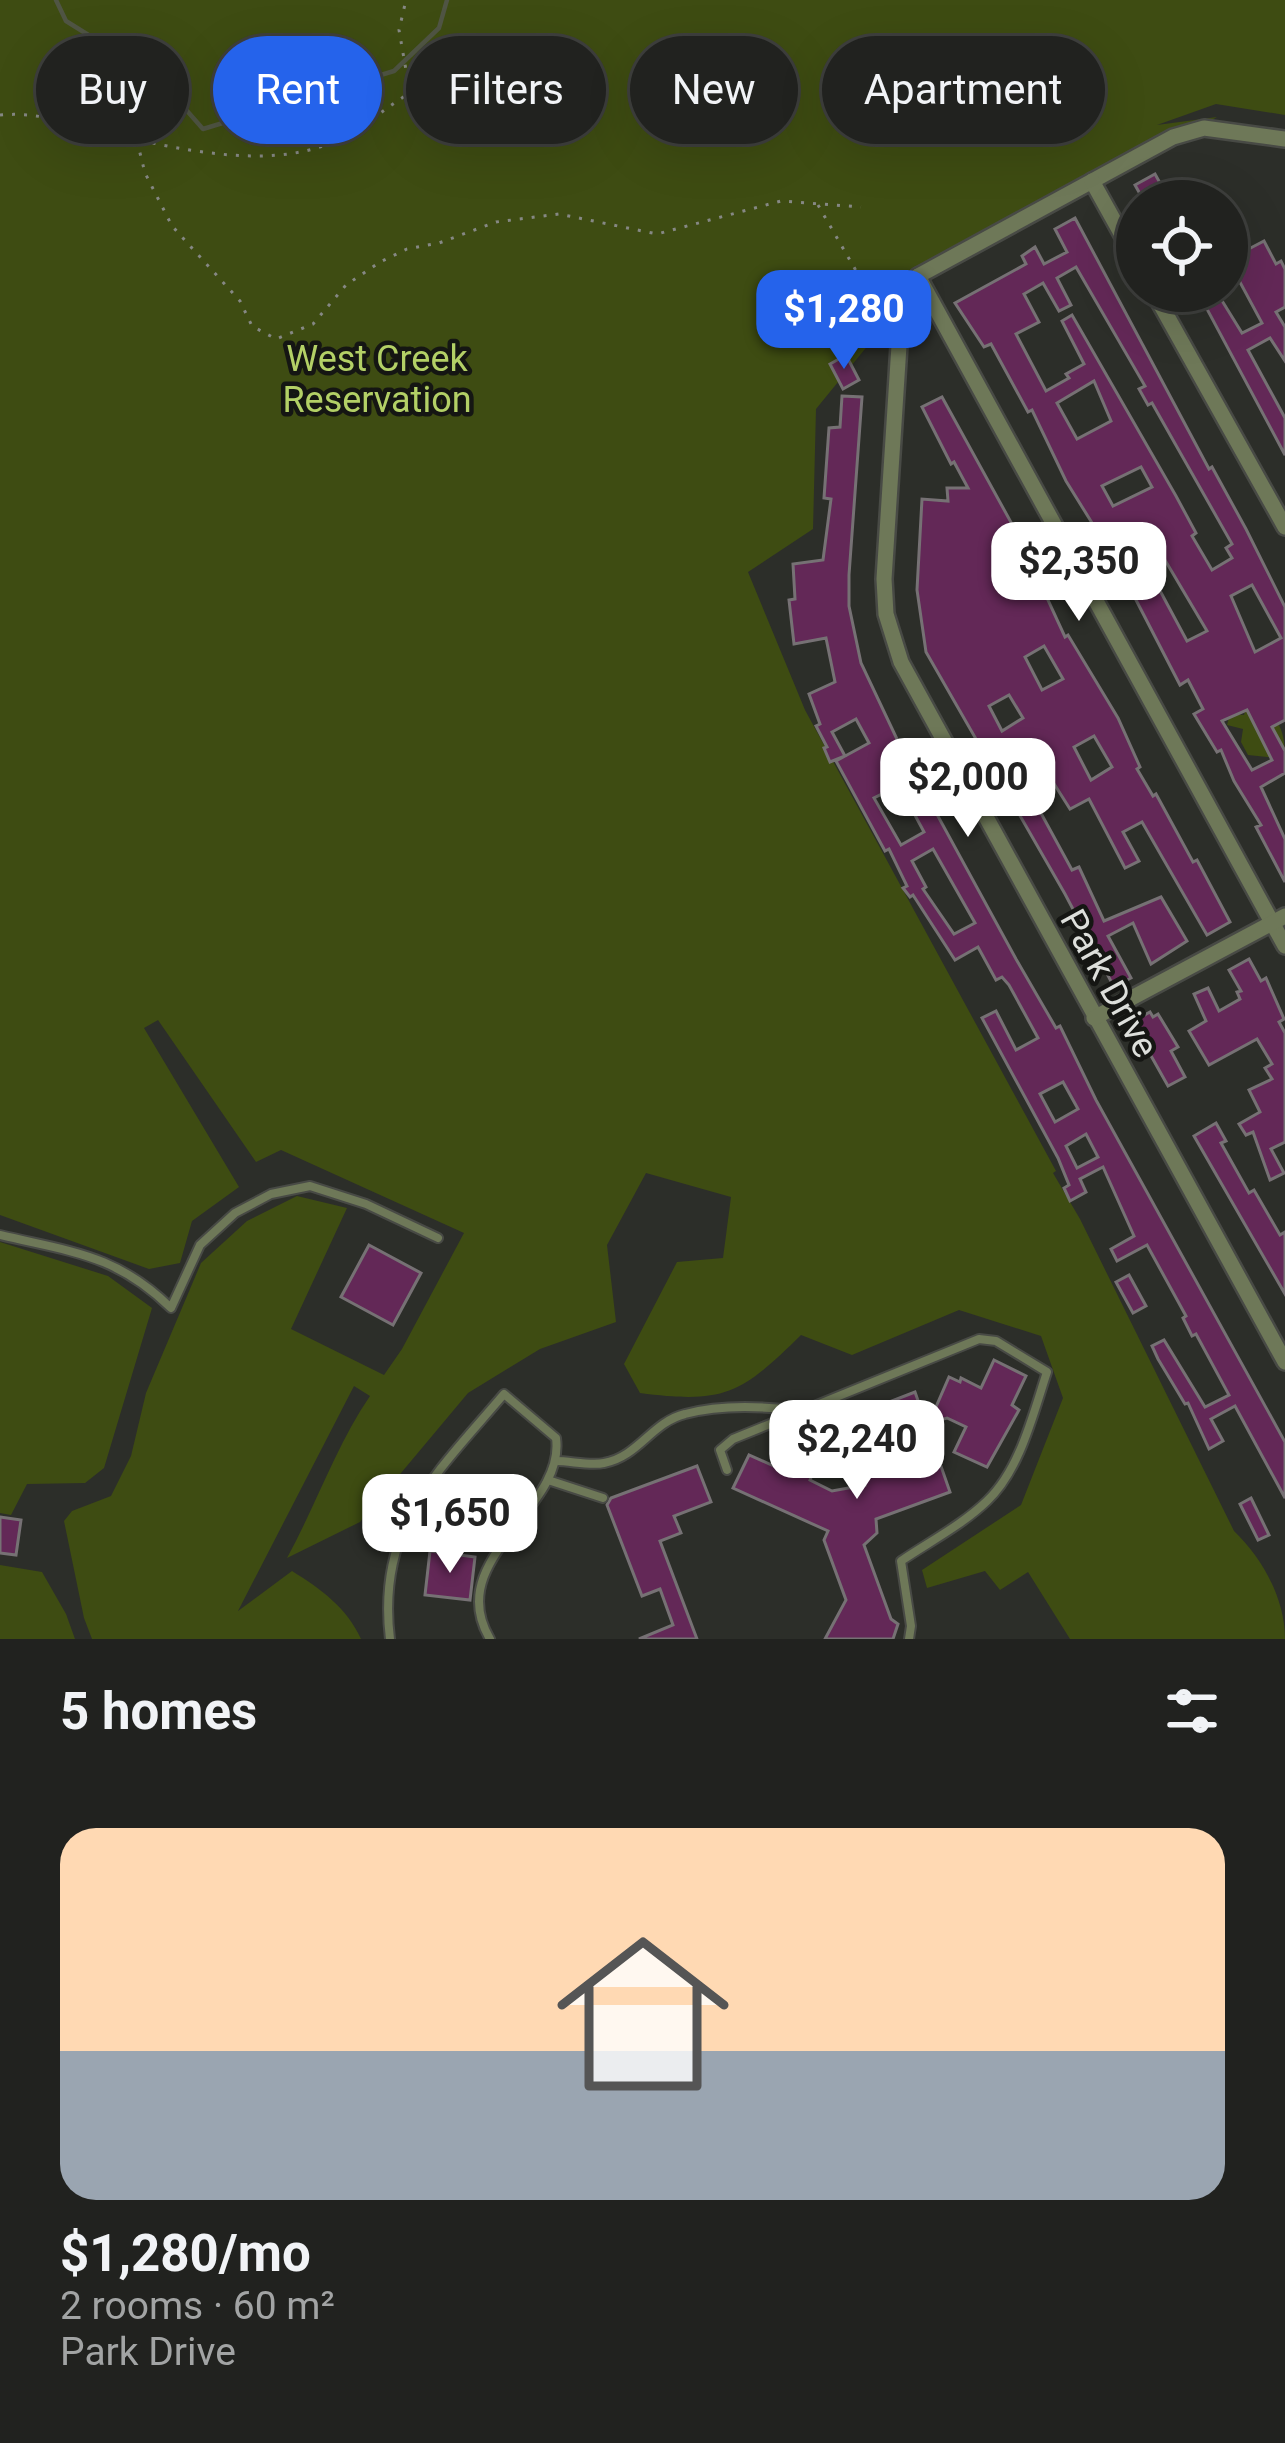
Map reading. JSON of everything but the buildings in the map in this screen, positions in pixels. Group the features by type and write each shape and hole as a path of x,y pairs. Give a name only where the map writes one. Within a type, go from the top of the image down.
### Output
{"street":[{"path":"1285,139 1204,128 1173,137 918,276 1278,920 1285,946"},
{"path":"1092,181 1116,224"},
{"name":"Park Drive","path":"918,276 902,299 884,579 886,614 901,662 1285,1362"},
{"path":"1165,312 1285,526"},
{"path":"1094,1018 1278,920"}],"lane":[{"path":"0,1235 111,1263 142,1280 171,1308 200,1245 235,1213 271,1194 310,1186 367,1204 438,1238"},
{"path":"727,1470 720,1450 733,1438 979,1339 996,1341 1047,1372 1001,1485 985,1503 901,1561 909,1639"},
{"path":"390,1639 391,1562 422,1490 504,1394 556,1438 556,1460 548,1480 489,1561 480,1598 490,1639"},
{"path":"556,1460 604,1463 634,1450 655,1427 684,1414 750,1406 802,1411"},
{"path":"548,1480 603,1498"}],"path":[{"path":"155,144 226,156 312,149 355,130 410,93 398,21 406,0"},
{"path":"0,115 36,118"},
{"path":"138,144 172,226 240,301 252,326 276,339 314,324 346,285 380,262 406,249 439,243 496,222 559,214 658,234 781,201 861,208"},
{"path":"818,204 866,288 887,294"}],"green space":[{"name":"West Creek Reservation","path":"0,0 1285,0 1285,115 1216,104 1157,125 1217,117 888,297 886,328 871,336 816,409 813,529 748,572 805,710 1056,1171 1234,1531 1270,1580 1285,1639 1070,1639 1028,1572 1000,1590 985,1571 927,1588 922,1570 1021,1505 1063,1398 1041,1336 959,1310 852,1355 801,1335 746,1382 712,1395 640,1393 624,1364 677,1262 723,1258 731,1197 646,1173 607,1245 616,1322 540,1349 468,1393 360,1522 287,1558 370,1396 354,1386 238,1611 292,1571 332,1600 361,1639 92,1639 64,1521 72,1511 111,1496 131,1456 146,1393 201,1263 247,1221 297,1196 347,1208 291,1329 384,1375 464,1233 281,1150 256,1162 158,1020 144,1028 239,1187 192,1221 180,1263 149,1269 0,1215"},
{"path":"1248,701 1278,723 1285,759 1248,755 1241,742 1243,729 1227,725 1230,714 1244,715"},
{"path":"0,1242 108,1276 152,1308 104,1468 85,1483 27,1484 11,1515 0,1513"},
{"path":"0,1565 42,1572 75,1639 0,1639"}],"waterway":[{"path":"56,0 66,21 159,79 203,129 394,71 439,28 447,0"}]}
